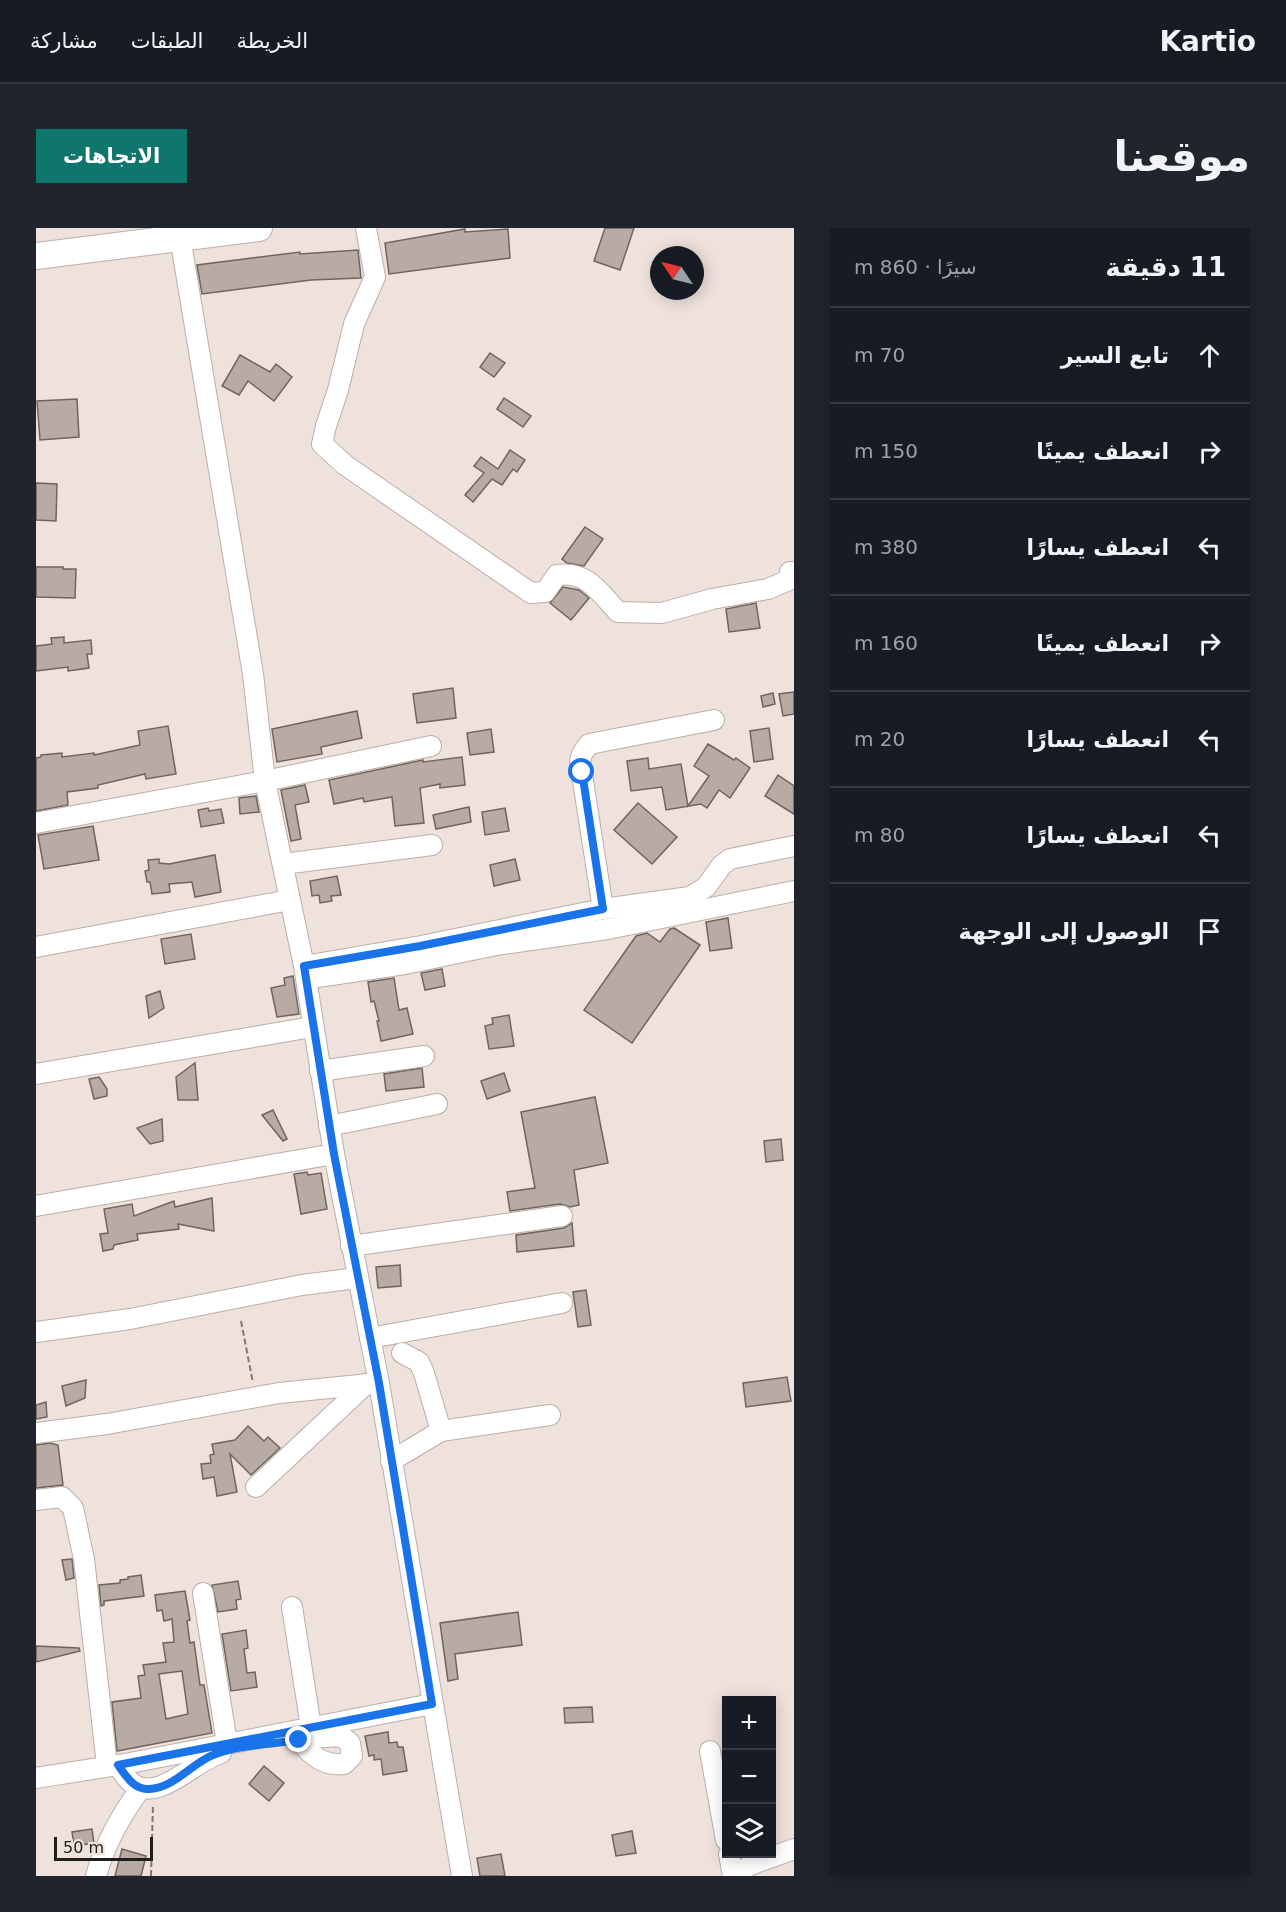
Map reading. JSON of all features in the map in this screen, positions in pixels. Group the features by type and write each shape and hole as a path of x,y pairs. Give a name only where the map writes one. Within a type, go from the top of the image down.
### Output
{"main road":[{"path":"36,256 259,228"}],"street":[{"path":"366,228 375,277 354,324 322,444 345,465 531,592 545,592 557,575 570,573 588,580 618,612 662,613 712,599 768,589 789,580 790,572"},
{"path":"180,237 253,674 265,781 305,972 329,1126 370,1338 372,1384 391,1461 462,1876"},
{"path":"603,909 580,762 584,750 589,744 714,720"},
{"path":"36,823 265,781 431,746"},
{"path":"283,864 432,845"},
{"path":"305,972 603,909 690,897 706,888 722,864 730,859 794,846"},
{"path":"305,972 405,964 496,945 608,929 794,891"},
{"path":"36,947 290,900"},
{"path":"36,1074 312,1027"},
{"path":"320,1071 424,1056"},
{"path":"329,1126 436,1104"},
{"path":"36,1206 334,1154"},
{"path":"351,1246 561,1216"},
{"path":"36,1332 130,1319 302,1285 357,1278"},
{"path":"370,1338 562,1303"},
{"path":"402,1353 419,1362 441,1431"},
{"path":"36,1433 107,1424 256,1397 372,1384"},
{"path":"256,1487 372,1384"},
{"path":"391,1461 441,1431 550,1415"},
{"path":"36,1500 62,1497 73,1508 84,1559 112,1766 130,1781 147,1788"},
{"path":"203,1593 227,1743"},
{"path":"292,1606 305,1733"},
{"path":"96,1876 107,1844 127,1808 147,1788 174,1780 213,1755 432,1704"},
{"path":"36,1779 227,1743 305,1733"},
{"path":"710,1751 722,1818"},
{"path":"730,1858 735,1876 750,1865 794,1849"}],"path":[{"path":"241,1321 256,1397"},
{"path":"147,1788 151,1876"}],"building":[{"path":"605,228 634,228 620,270 594,261"},
{"path":"465,229 465,232 508,229 510,258 389,274 385,243"},
{"path":"358,250 361,278 311,280 202,294 197,265 300,252 300,254"},
{"path":"490,353 505,363 494,377 480,367"},
{"path":"240,355 270,372 276,364 292,377 274,401 248,381 239,395 222,386"},
{"path":"504,398 531,416 523,427 497,409"},
{"path":"77,399 79,437 40,440 37,401"},
{"path":"510,450 525,460 517,472 513,469 502,485 492,479 473,502 465,495 484,473 474,466 481,457 498,469"},
{"path":"36,483 57,484 56,521 36,520"},
{"path":"585,527 603,539 584,566 567,563 562,559"},
{"path":"36,567 76,569 75,598 36,597"},
{"path":"563,587 579,590 589,598 571,620 550,603"},
{"path":"756,603 760,628 729,632 726,609"},
{"path":"64,637 64,643 91,640 92,654 87,654 89,668 68,671 68,667 36,671 36,646 52,644 51,638"},
{"path":"453,688 456,718 417,723 413,694"},
{"path":"794,692 794,714 783,716 779,694"},
{"path":"773,693 775,704 763,707 761,696"},
{"path":"357,711 362,738 321,747 322,754 277,762 272,729"},
{"path":"168,726 176,774 146,779 145,774 98,785 98,788 67,792 68,805 36,811 36,758 41,755 62,753 62,757 94,753 94,755 140,745 138,731"},
{"path":"769,728 773,759 754,762 750,731"},
{"path":"491,729 494,752 470,755 467,733"},
{"path":"708,744 750,768 730,798 719,790 707,808 701,804 666,810 662,787 631,791 627,761 648,758 649,769 681,764 688,806 709,776 694,766"},
{"path":"462,757 465,785 440,788 440,784 420,788 424,823 395,826 392,797 364,802 363,798 334,804 329,780 423,760 423,762"},
{"path":"778,775 794,786 794,814 765,796"},
{"path":"305,785 309,802 295,805 301,839 291,841 281,790"},
{"path":"256,796 259,812 240,814 239,798"},
{"path":"638,803 677,837 652,864 614,830"},
{"path":"469,807 471,822 436,829 433,815"},
{"path":"208,808 209,811 221,809 224,823 201,827 198,810"},
{"path":"505,808 509,831 485,835 482,812"},
{"path":"93,826 99,860 44,869 38,835"},
{"path":"215,855 221,892 195,897 192,882 169,884 170,892 152,894 145,871 149,870 148,860 159,859 159,863 169,864"},
{"path":"515,859 520,880 494,886 490,865"},
{"path":"337,876 341,895 331,896 332,901 320,903 319,895 312,896 310,881"},
{"path":"728,918 732,948 710,951 706,922"},
{"path":"674,928 700,945 632,1043 584,1010 636,936 647,933 660,942 670,929"},
{"path":"191,934 195,959 165,964 161,939"},
{"path":"442,969 445,986 425,990 421,973"},
{"path":"293,976 299,1014 277,1017 271,988 285,985 284,978"},
{"path":"394,978 399,1010 407,1008 413,1034 381,1041 377,1021 379,1021 374,1001 371,1002 368,982"},
{"path":"160,991 164,1008 149,1018 146,996"},
{"path":"509,1015 514,1046 489,1049 485,1026 493,1024 492,1018"},
{"path":"195,1063 198,1100 178,1100 176,1077"},
{"path":"422,1068 424,1087 386,1091 384,1074"},
{"path":"504,1073 510,1091 487,1099 481,1081"},
{"path":"99,1077 107,1089 107,1096 94,1099 89,1079"},
{"path":"595,1097 608,1163 574,1170 579,1205 570,1207 560,1204 510,1211 507,1192 535,1188 521,1112"},
{"path":"273,1110 287,1139 283,1141 262,1115"},
{"path":"162,1119 163,1141 150,1144 137,1128"},
{"path":"781,1139 783,1160 766,1162 764,1141"},
{"path":"307,1172 308,1175 321,1173 327,1209 301,1214 294,1174"},
{"path":"212,1198 214,1231 178,1224 179,1229 137,1234 138,1240 114,1245 113,1249 103,1251 100,1234 108,1233 104,1209 132,1204 134,1216 174,1201 175,1207"},
{"path":"572,1223 574,1246 517,1252 516,1235 564,1228"},
{"path":"400,1265 401,1286 378,1288 376,1267"},
{"path":"586,1290 591,1325 578,1327 573,1292"},
{"path":"787,1377 791,1401 746,1407 743,1383"},
{"path":"86,1380 85,1398 66,1406 62,1386"},
{"path":"46,1402 47,1417 36,1419 36,1405"},
{"path":"248,1426 264,1441 268,1437 280,1448 251,1475 230,1454 237,1492 217,1496 214,1477 203,1479 201,1464 211,1463 210,1455 214,1454 212,1444 235,1440"},
{"path":"50,1443 58,1445 63,1485 36,1488 36,1445"},
{"path":"72,1559 74,1578 66,1580 62,1560"},
{"path":"141,1575 144,1596 104,1601 104,1605 101,1606 99,1585 120,1583 120,1580"},
{"path":"238,1581 241,1599 236,1600 237,1609 218,1612 212,1585"},
{"path":"185,1591 190,1620 187,1621 190,1643 194,1642 200,1685 204,1685 212,1733 117,1751 112,1702 141,1698 138,1676 145,1675 143,1665 166,1662 163,1643 174,1642 172,1619 164,1621 162,1610 157,1611 155,1595","holes":["182,1671 188,1714 166,1719 159,1674"]},
{"path":"518,1612 522,1645 455,1654 458,1679 448,1681 440,1623"},
{"path":"246,1630 248,1648 244,1649 247,1673 255,1672 257,1687 231,1691 222,1634"},
{"path":"36,1646 79,1648 80,1651 36,1662"},
{"path":"592,1707 593,1722 565,1723 564,1708"},
{"path":"388,1732 389,1743 397,1742 398,1747 403,1747 407,1771 383,1775 381,1759 374,1760 374,1755 369,1756 365,1736"},
{"path":"264,1766 284,1783 269,1801 249,1784"},
{"path":"92,1829 94,1843 74,1846 72,1832"},
{"path":"632,1831 636,1853 616,1856 612,1835"},
{"path":"122,1849 146,1856 141,1876 115,1876"},
{"path":"501,1854 505,1876 480,1876 477,1858"}],"route":[{"path":"299,1740 213,1755 174,1780 148,1790 130,1781 118,1765 432,1704 379,1383 346,1222 312,1027 304,966 515,928 603,909 582,772"}]}
